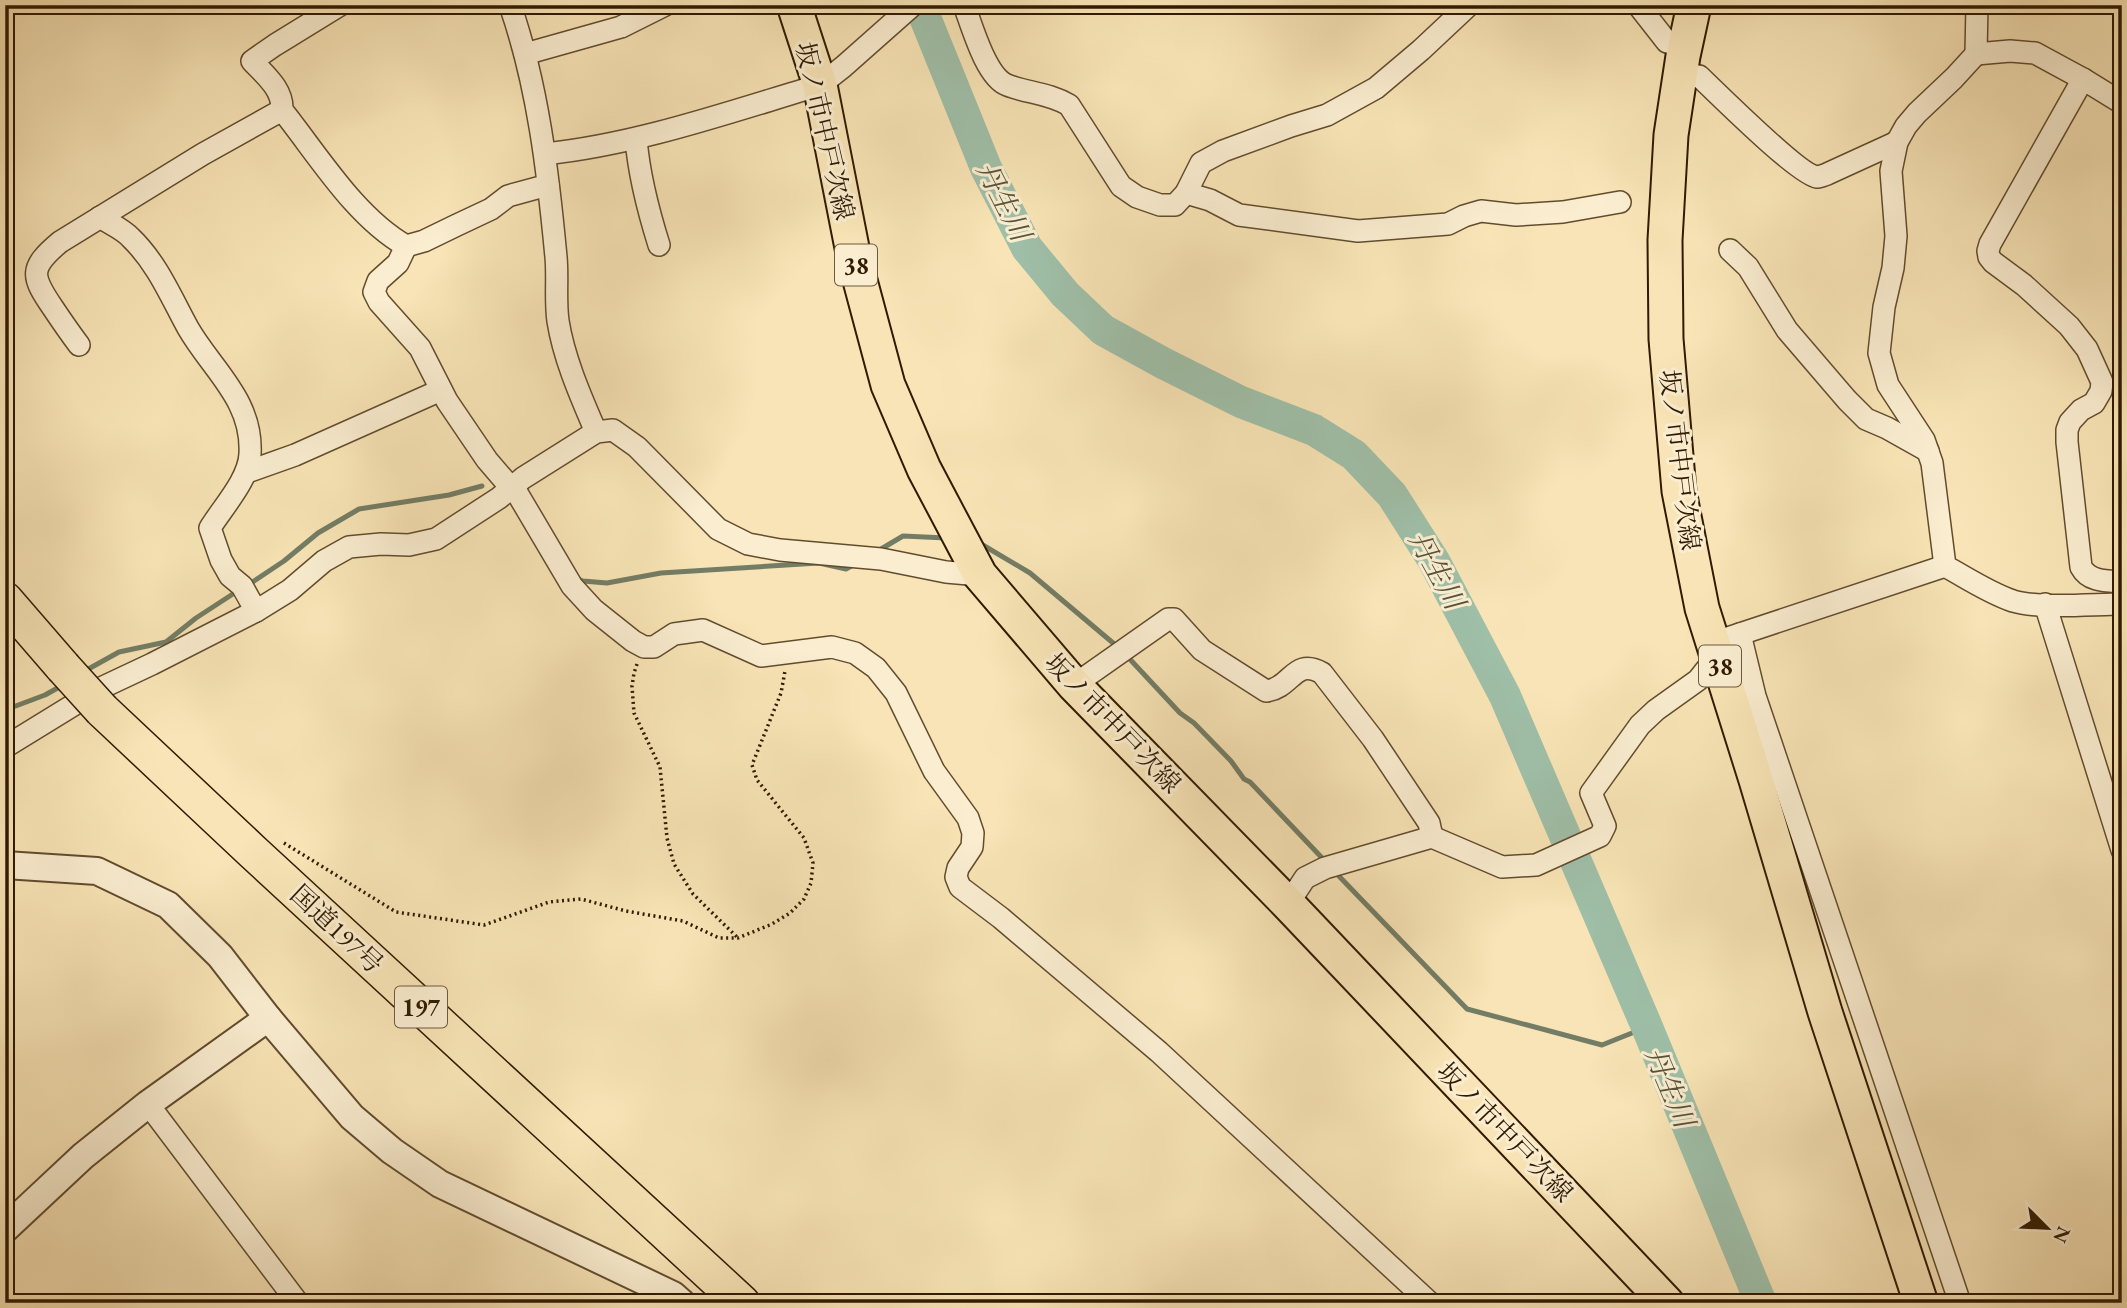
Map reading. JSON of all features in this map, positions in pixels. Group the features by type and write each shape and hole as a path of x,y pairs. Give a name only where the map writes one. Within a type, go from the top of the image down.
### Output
{"highway":[{"name":"国道197号","path":"5,600 102,710 742,1303"}],"main road":[{"name":"坂ノ市中戸次線","path":"794,5 820,85 854,258 888,386 924,469 973,563 1074,685 1288,904 1667,1303"},
{"name":"坂ノ市中戸次線","path":"1694,5 1671,135 1665,240 1666,339 1679,491 1702,608 1723,644 1756,780 1825,1012 1921,1303"}],"street":[{"path":"340,5 252,61 279,91 282,110 343,189 392,238 406,246 424,241 491,209 508,197 548,185"},
{"path":"510,5 525,54 545,154 556,260 558,321 577,386 596,432"},
{"path":"525,54 621,27 665,5"},
{"path":"545,154 584,150 636,139 820,85 913,5"},
{"path":"964,5 995,77 1005,85 1058,98 1069,105 1121,186 1138,197 1160,205 1175,205 1186,193 1201,163 1223,151 1327,115 1376,88 1469,5"},
{"path":"1638,5 1667,42"},
{"path":"1945,566 1932,463 1924,440 1888,385 1879,353 1896,236 1891,171 1897,142 1917,113 1976,54 1977,5"},
{"path":"1976,54 2010,51 2035,53 2122,103"},
{"path":"1699,76 1794,163 1817,177 1897,142"},
{"path":"2083,79 1987,251 1993,262 2024,285 2069,326 2087,349 2102,382 2101,391 2094,402 2081,410 2070,422 2067,442 2081,567 2090,577 2122,582"},
{"path":"79,345 37,285 37,270 45,255 60,242 100,217 203,154 282,110"},
{"path":"636,139 648,211 659,245"},
{"path":"1186,193 1210,200 1239,215 1358,231 1448,224 1481,211 1516,215 1552,213 1620,202"},
{"path":"100,217 130,236 161,275 189,331 232,388 249,426 250,455 247,472 210,528 221,560 230,576 242,586 255,608"},
{"path":"406,246 398,263 377,281 374,292 379,302 419,348 447,401 488,460 512,487 572,586 594,610 644,647 654,647 674,634 703,630 761,656 832,647 855,653 876,668 896,693 934,771 968,818 974,833 972,847 958,868 956,877 960,887 1159,1052 1430,1303"},
{"path":"1730,250 1748,267 1787,330 1866,419 1928,451"},
{"path":"247,472 332,439 441,390"},
{"path":"5,747 101,688 152,664 290,590 324,561 349,547 409,545 436,539 596,432 613,430 637,447 718,529 748,544 779,550 877,559 946,572 973,563"},
{"path":"1288,904 1305,878 1325,868 1432,837 1502,867 1535,865 1600,836 1605,826 1591,793 1598,782 1640,725 1698,680 1723,644 1945,566 2015,602 2122,604"},
{"path":"2045,604 2122,850"},
{"path":"1074,685 1168,619 1174,619 1202,650 1266,691 1275,690 1303,667 1312,667 1322,673 1373,739 1429,822 1432,837"},
{"path":"1723,644 1755,696 1960,1303"},
{"path":"5,865 97,871 168,905 220,956 268,1018 352,1117 392,1152 440,1184 673,1295 682,1303"},
{"path":"5,1229 83,1156 148,1104 268,1018"},
{"path":"148,1104 298,1303"}],"path":[{"path":"644,647 632,686 634,713 660,767 667,838 674,864 693,894 738,938"},
{"path":"284,844 396,912 484,925 549,902 580,899 626,911 683,921 719,938 738,938 772,924 790,913 804,899 811,883 813,863 804,838 757,780 752,765 781,693 785,668 801,651"}],"waterway":[{"name":"丹生川","path":"920,5 986,168 1027,248 1065,294 1103,330 1163,363 1241,402 1314,430 1354,455 1392,495 1434,561 1505,696 1647,1027 1761,1303"},
{"path":"248,585 284,561 318,533 359,509 449,495 482,486"},
{"path":"876,552 903,536 946,538"},
{"path":"976,541 1030,573 1119,648"},
{"path":"575,578 607,583 661,573 819,563 846,569 855,564"},
{"path":"83,672 119,652 166,642 196,618 239,590"},
{"path":"1126,655 1325,861"},
{"path":"5,710 63,685"},
{"path":"1334,871 1467,1009 1602,1045 1647,1027"}]}
